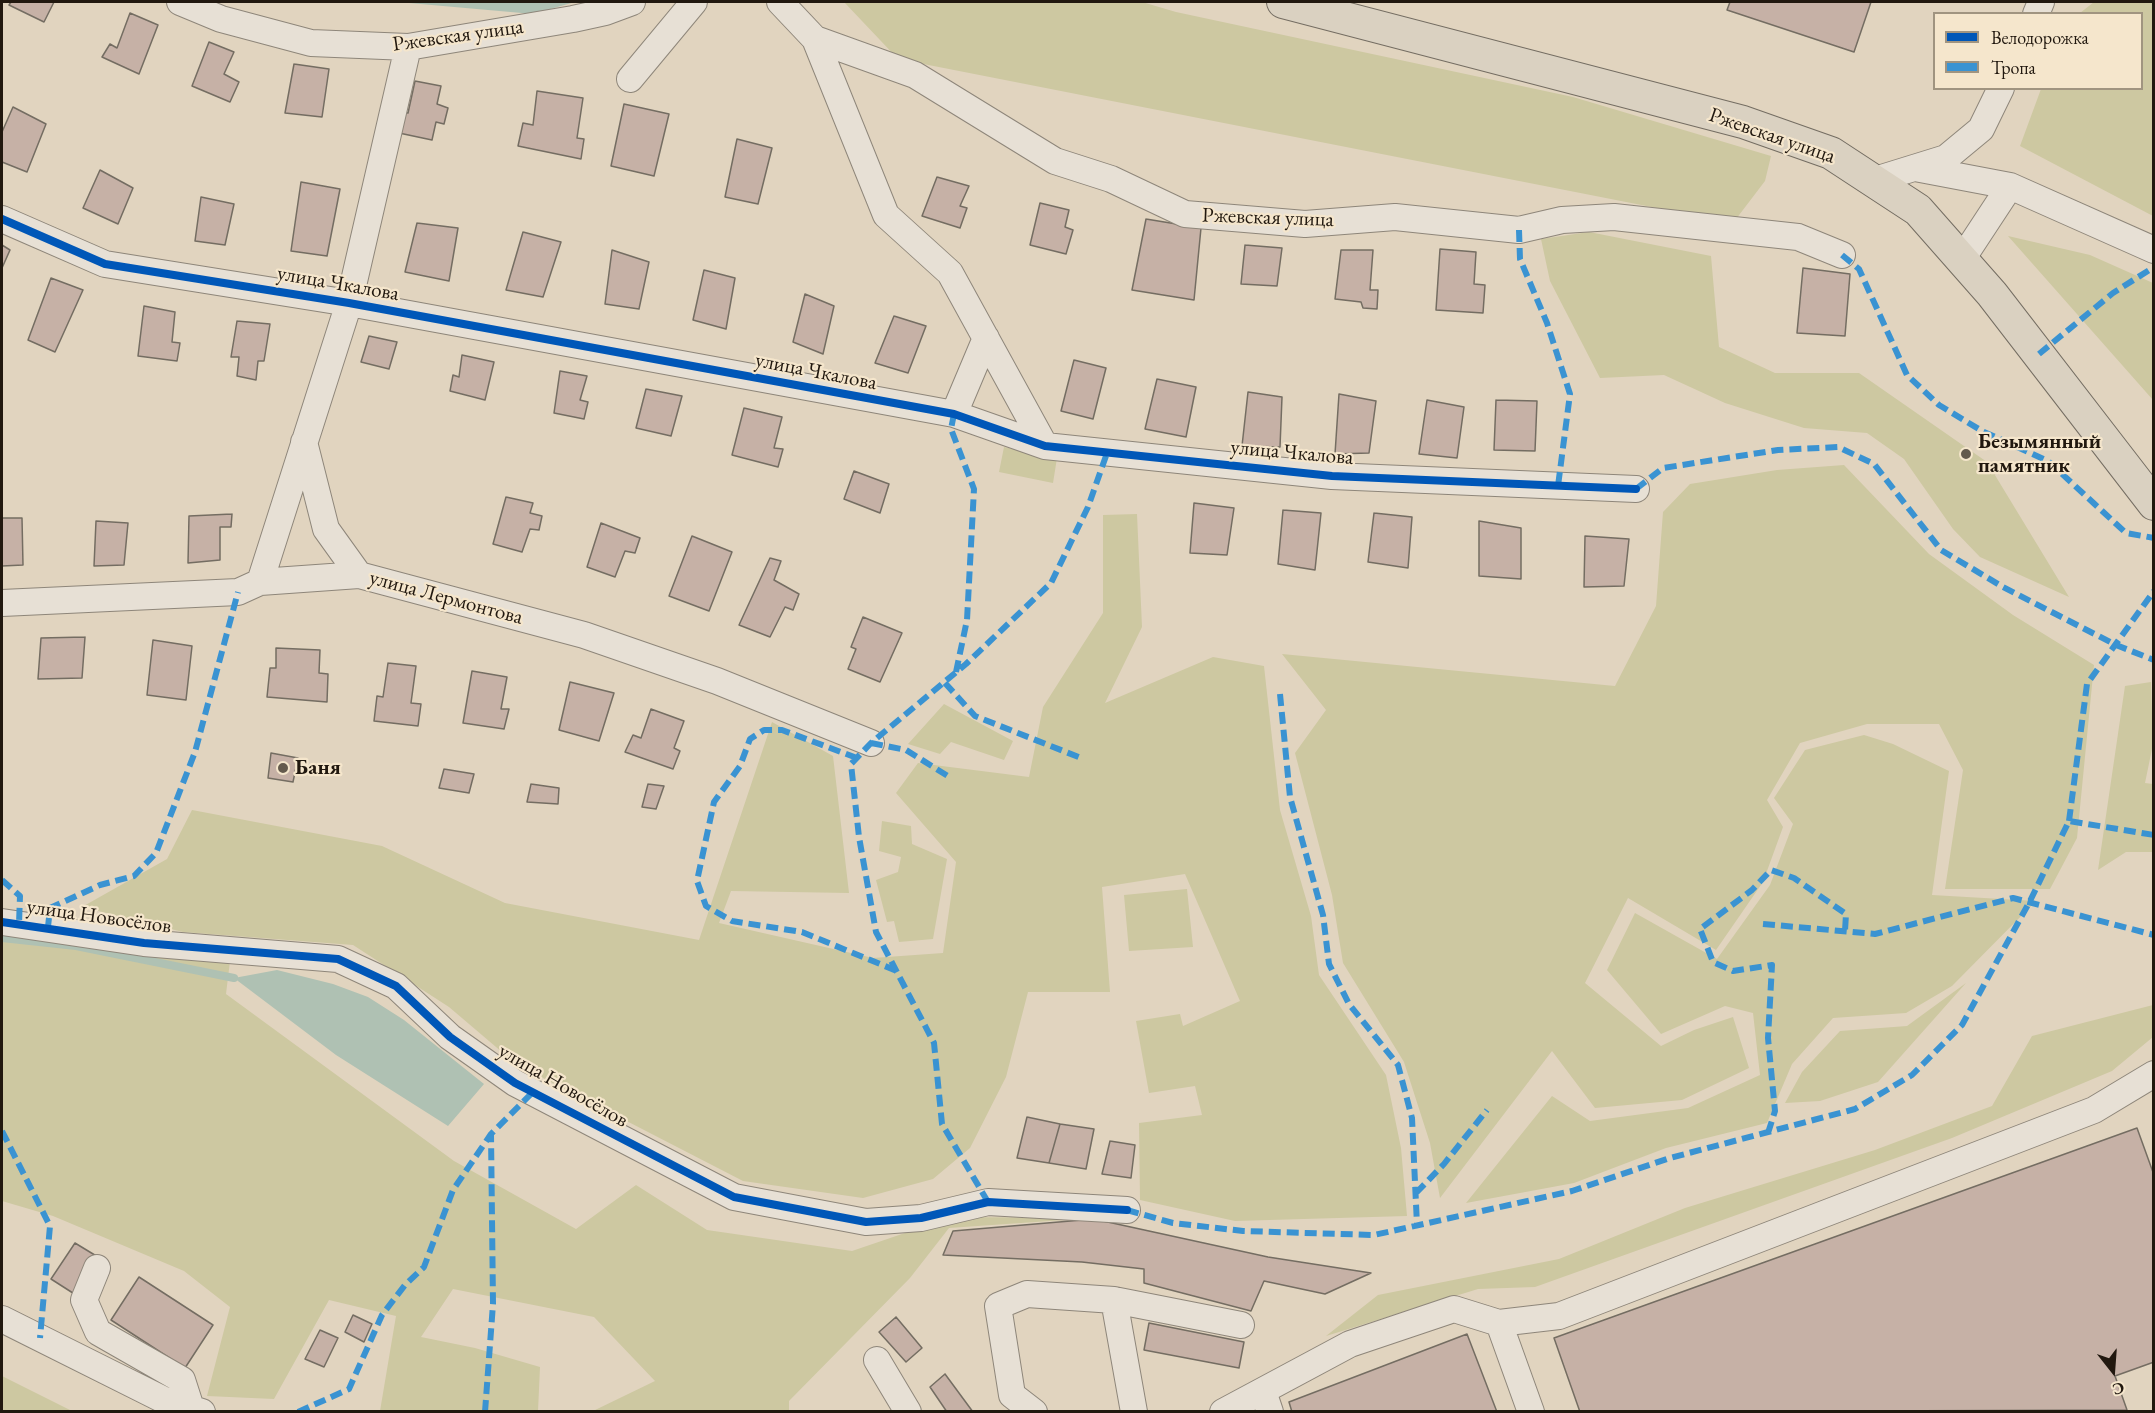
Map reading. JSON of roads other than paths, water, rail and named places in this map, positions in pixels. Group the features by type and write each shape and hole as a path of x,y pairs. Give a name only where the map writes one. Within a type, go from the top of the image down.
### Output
{"main road":[{"name":"Ржевская улица","path":"1283,2 1743,123 1831,153 1918,210 1992,294 2154,504"}],"street":[{"name":"Ржевская улица","path":"180,2 221,18 312,43 408,47 573,19 632,2"},
{"path":"630,79 694,2"},
{"name":"Ржевская улица","path":"780,2 815,39 915,75 1055,161 1111,179 1185,214 1305,224 1395,218 1519,230 1562,220 1614,217 1798,237 1842,255"},
{"path":"815,39 886,215 950,273 1045,446"},
{"path":"260,582 349,303 408,47"},
{"path":"1875,180 1946,158 1981,129 2000,90"},
{"path":"1915,168 2010,186 2154,250"},
{"path":"1962,259 2010,186"},
{"name":"улица Чкалова","path":"2,219 105,264 349,303 954,414 1045,446 1332,476 1636,489"},
{"path":"954,414 986,338"},
{"path":"304,441 327,529 359,575"},
{"name":"улица Лермонтова","path":"2,603 238,592 260,582 359,575 584,635 717,681 871,743"},
{"name":"улица Новосёлов","path":"2,922 144,943 338,959 396,986 450,1037 515,1083 734,1197 866,1222 921,1218 988,1202 1127,1210"},
{"path":"1223,1412 1267,1401 1350,1344 1454,1309 1499,1323 1559,1316 2094,1110 2154,1074"},
{"path":"97,1268 84,1300 98,1332 182,1380 197,1410"},
{"path":"1034,1412 1012,1395 998,1306 1027,1294 1114,1300 1241,1325"},
{"path":"1114,1300 1134,1412"},
{"path":"2,1319 162,1399 197,1410"},
{"path":"1499,1323 1531,1412"},
{"path":"877,1360 908,1412"}],"waterway":[{"path":"2,938 76,946 234,978"}],"place":[{"name":"Безымянный памятник","path":"1966,454"},
{"name":"Баня","path":"283,768"}]}
